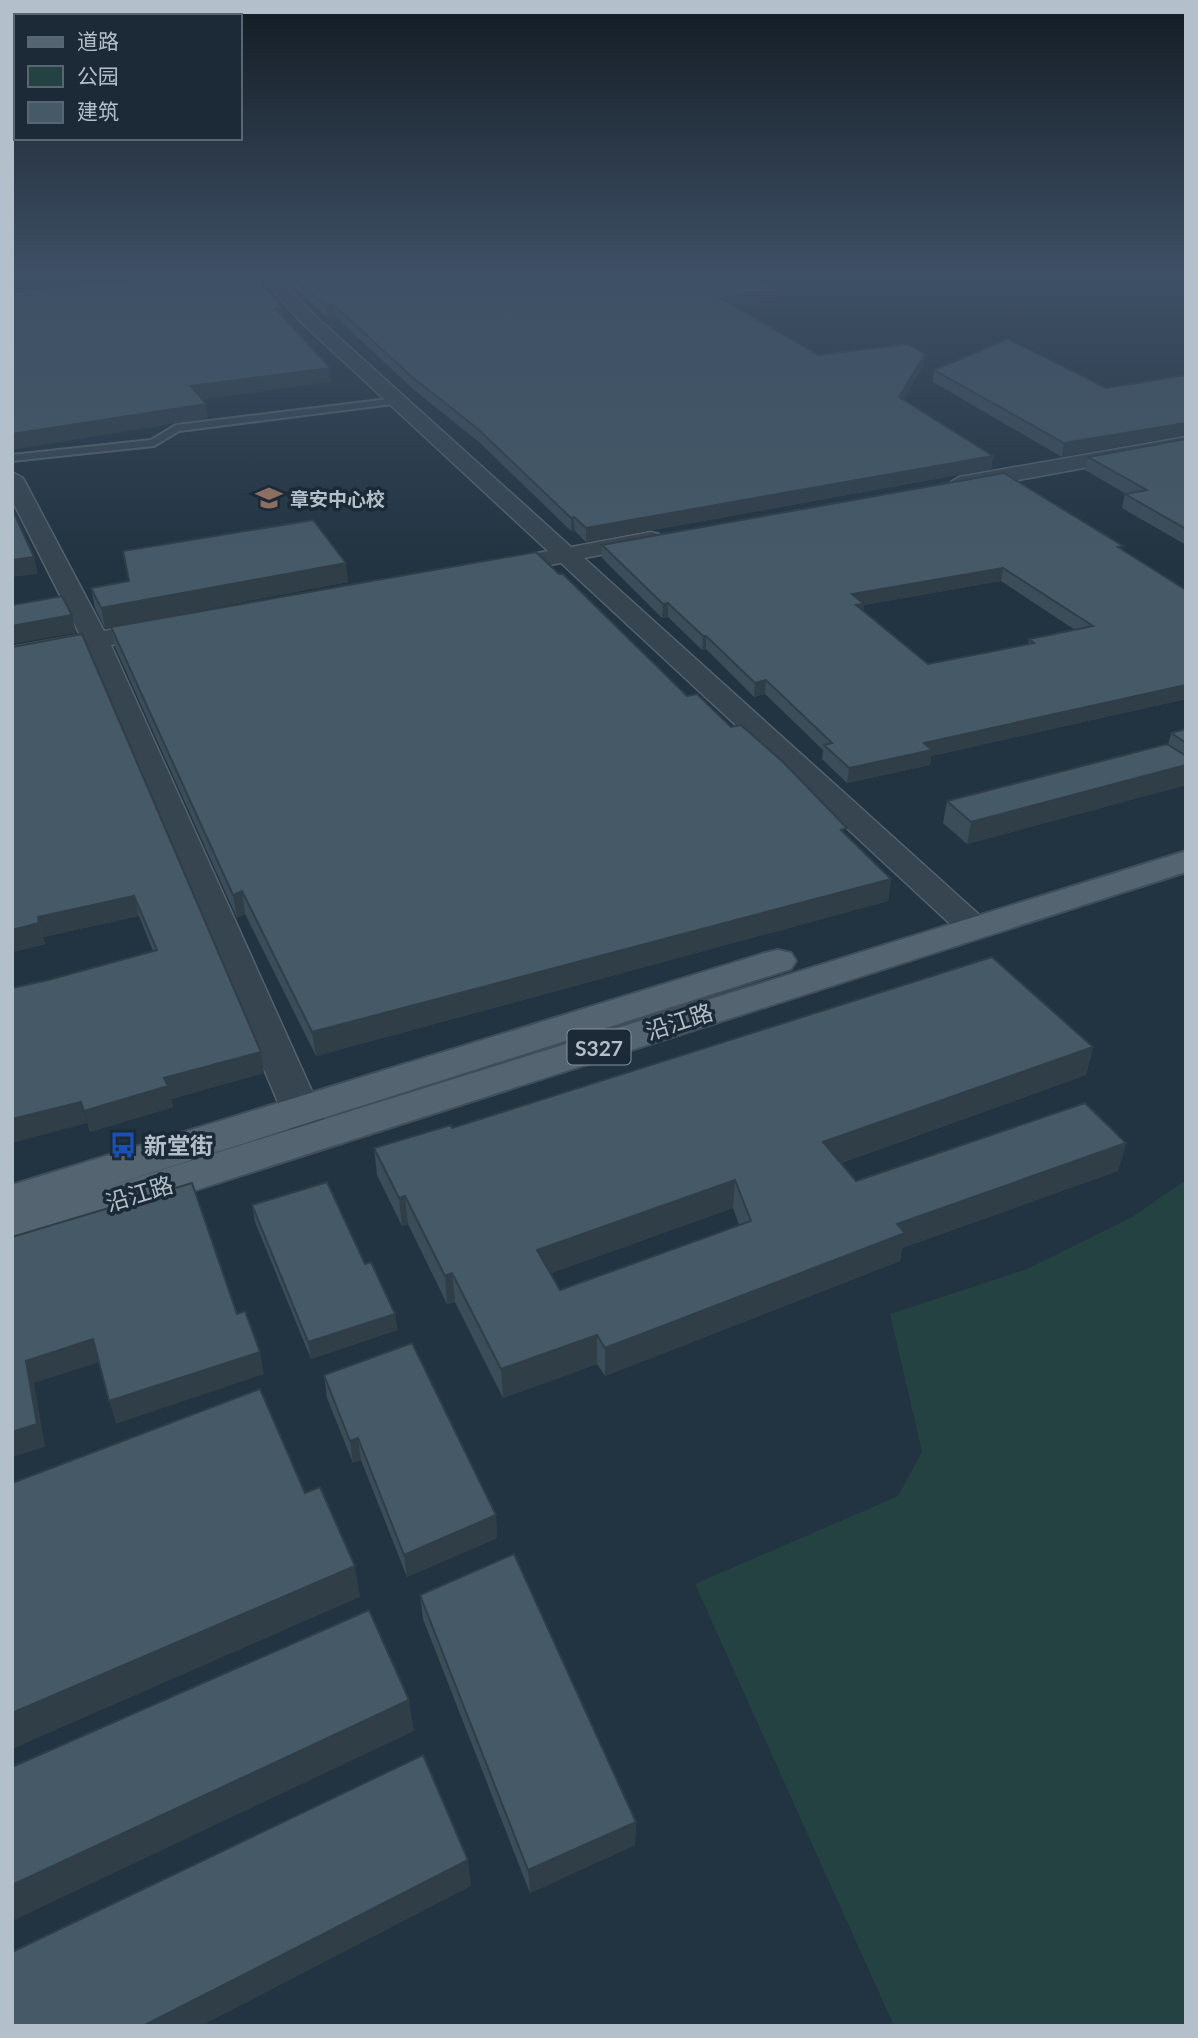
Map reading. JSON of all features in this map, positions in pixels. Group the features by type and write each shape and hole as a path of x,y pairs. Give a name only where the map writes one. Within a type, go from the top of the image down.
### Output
{"main road":[{"name":"沿江路","path":"12,1233 307,1125 962,917 1186,841"},
{"name":"沿江路","path":"962,917 1186,861"},
{"name":"沿江路","path":"12,1201 307,1125"}],"street":[{"path":"364,370 962,917"},
{"path":"931,489 1186,443"},
{"path":"12,478 96,640 307,1125"},
{"path":"468,572 673,536"},
{"path":"12,655 179,625"}],"lane":[{"path":"12,458 154,443 176,428 214,422 397,401"}],"green space":[{"path":"1186,1180 1186,2026 894,2026 695,1584 898,1496 922,1452 890,1314 1027,1269 1132,1217"}],"building":[{"path":"12,370 314,370 191,386 206,404 12,434"},
{"path":"405,370 915,370 899,397 993,456 586,528 574,517 571,518 478,429"},
{"path":"934,370 1070,370 1106,388 1186,375 1186,423 1064,443"},
{"path":"1186,439 1186,529 1125,494 1147,490 1088,457"},
{"path":"1004,473 1123,546 1118,547 1186,590 1186,685 924,743 932,750 849,768 824,745 832,743 766,680 755,683 668,603 663,604 602,545","holes":["1003,568 1093,626 1029,639 1034,643 928,664 856,605 864,604 852,594"]},
{"path":"12,509 34,557 12,560"},
{"path":"313,520 346,563 101,608 91,588 129,581 123,551"},
{"path":"536,552 559,574 563,574 687,696 697,694 731,727 741,725 783,762 847,828 841,830 891,879 312,1032 242,891 233,895 111,627"},
{"path":"62,596 72,615 12,626 12,605"},
{"path":"82,634 261,1052 164,1078 168,1086 84,1111 81,1102 12,1119 12,988 157,950 134,896 38,917 39,923 12,930 12,647"},
{"path":"1186,729 1186,743 1171,733"},
{"path":"1167,744 1186,756 1186,765 971,822 947,801"},
{"path":"992,957 1093,1047 823,1142 856,1181 1085,1103 1126,1143 897,1224 905,1233 605,1348 597,1335 501,1369 452,1273 445,1276 405,1196 399,1198 374,1148 451,1125 452,1128","holes":["735,1180 751,1221 560,1290 537,1250"]},
{"path":"327,1182 365,1264 371,1262 395,1314 308,1342 252,1205"},
{"path":"192,1183 237,1314 245,1311 260,1352 109,1401 93,1339 26,1361 37,1424 12,1432 12,1237"},
{"path":"412,1343 496,1515 404,1555 358,1438 350,1441 324,1375"},
{"path":"260,1389 305,1493 320,1487 355,1566 12,1713 12,1483"},
{"path":"514,1554 636,1822 528,1870 420,1595"},
{"path":"369,1610 409,1700 12,1885 12,1767"},
{"path":"423,1755 468,1860 143,2026 12,2026 12,1952"}],"place":[{"name":"章安中心校","path":"269,498"},
{"name":"新堂街","path":"123,1145"}]}
